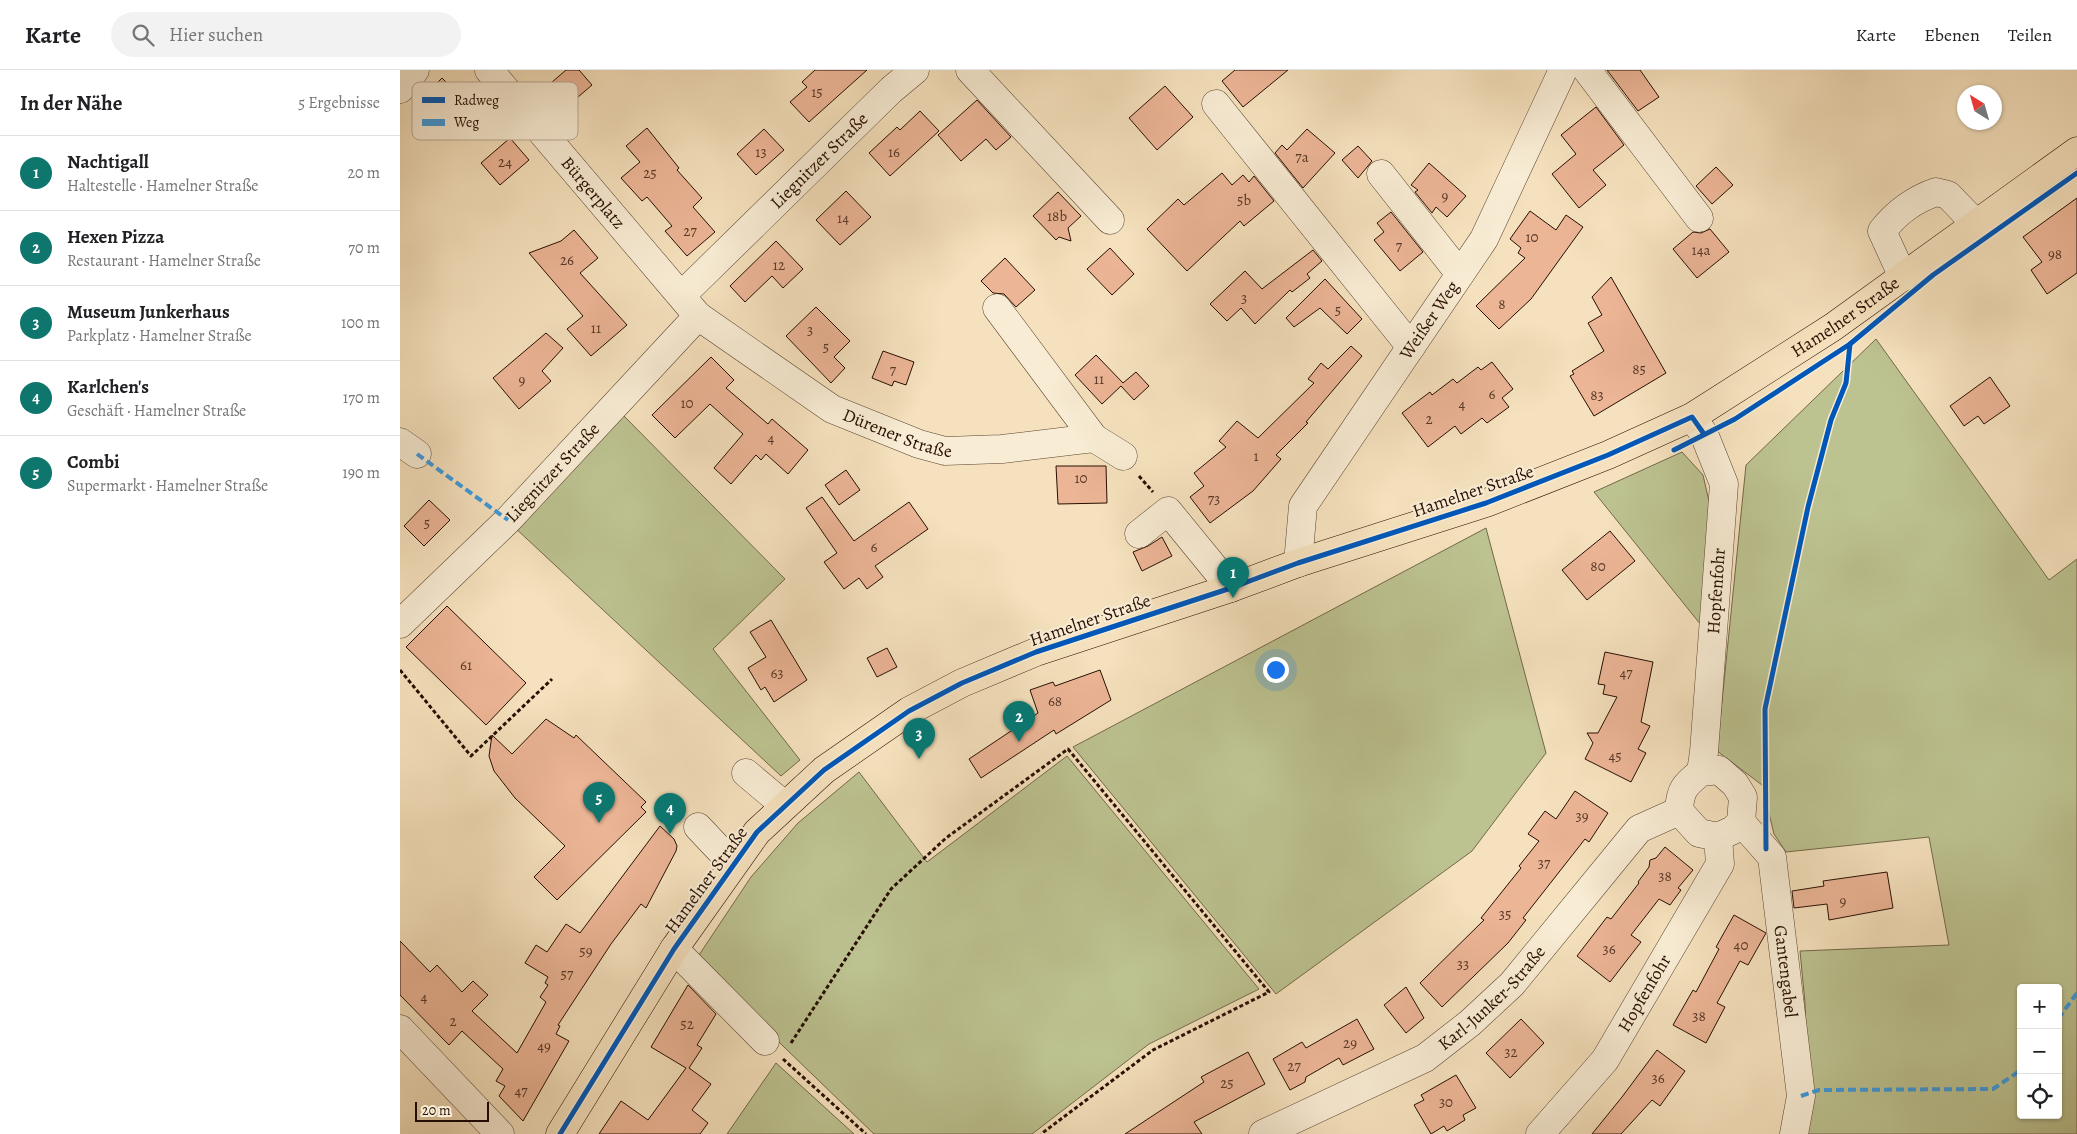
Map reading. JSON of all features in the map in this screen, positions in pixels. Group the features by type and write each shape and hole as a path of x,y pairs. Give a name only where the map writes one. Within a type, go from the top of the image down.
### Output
{"main road":[{"name":"Hamelner Straße","path":"560,1134 674,949 757,832 824,770 866,739 909,711 962,683 1036,652 1230,588 1298,563 1486,503 1608,455 1692,417 1833,327 2077,151"}],"street":[{"path":"400,88 414,70"},
{"name":"Bürgerplatz","path":"489,70 499,82"},
{"name":"Liegnitzer Straße","path":"400,624 508,520 690,305 891,90 915,70"},
{"path":"970,70 1110,220"},
{"name":"Weißer Weg","path":"1298,563 1303,506 1484,239 1563,70"},
{"path":"1587,70 1699,218"},
{"path":"1216,104 1411,347"},
{"name":"Bürgerplatz","path":"549,140 690,305"},
{"path":"1381,174 1460,274"},
{"path":"1902,277 1897,261 1882,231 1895,215 1908,205 1936,192 1948,195 1976,224"},
{"name":"Dürener Straße","path":"690,305 832,409 919,444 946,451 974,451 1094,438"},
{"path":"997,308 1094,438 1123,456"},
{"name":"Hopfenfohr","path":"1692,417 1704,434 1724,484 1701,772"},
{"path":"1140,534 1168,511 1230,588"},
{"path":"1719,770 1735,784 1744,797 1741,822 1733,830 1718,837 1699,833 1679,811 1680,795 1686,785 1701,772 1719,770"},
{"path":"746,773 784,805"},
{"name":"Karl-Junker-Straße","path":"1263,1134 1425,1058 1470,1024 1512,984 1639,829 1679,811"},
{"name":"Gantengabel","path":"1741,822 1772,857 1801,1096 1794,1134"},
{"path":"698,827 733,864"},
{"name":"Hopfenfohr","path":"1540,1134 1605,1060 1720,864 1718,837"},
{"path":"674,949 774,1050"},
{"path":"400,1029 500,1134"}],"path":[{"path":"1123,456 1168,511"},
{"path":"400,670 471,756 552,679"},
{"path":"866,1134 774,1050 891,889 946,838 1068,749 1269,992 1153,1050 1041,1134"}],"green space":[{"path":"1876,339 2049,580 2077,559 2077,1134 1804,1134 1809,1110 1805,1003 1800,951 1949,945 1929,837 1786,852 1774,834 1762,785 1717,751 1746,465"},
{"path":"621,413 785,579 713,649 800,760 781,776 512,525"},
{"path":"1682,452 1703,475 1710,506 1701,625 1594,492"},
{"path":"1486,528 1546,753 1472,851 1276,994 1073,747"},
{"path":"1067,756 1259,989 1149,1044 1032,1134 874,1134 695,961 751,877 798,823 859,772 927,862"},
{"path":"776,1063 854,1134 727,1134"}],"building":[{"path":"566,70 579,70 592,85 578,97 578,82 552,82"},
{"path":"815,70 867,70 809,122 790,102 807,87 802,82"},
{"path":"1235,70 1288,70 1243,107 1222,81"},
{"path":"1607,70 1640,70 1659,97 1638,111"},
{"path":"442,78 446,82 438,82"},
{"path":"1165,86 1193,117 1157,150 1129,118"},
{"path":"977,100 1011,137 996,150 986,139 961,161 938,135"},
{"path":"1596,107 1624,145 1593,170 1606,185 1579,208 1552,174 1576,154 1561,135"},
{"path":"920,111 939,131 890,176 869,153 897,127 900,130"},
{"path":"647,128 679,168 677,170 702,198 693,207 715,232 687,256 665,231 672,226 647,197 642,201 621,178 640,162 626,146"},
{"path":"764,129 784,150 756,175 737,154"},
{"path":"1307,129 1335,153 1303,188 1275,153 1282,145 1287,150"},
{"path":"508,140 512,140 529,160 500,185 481,163"},
{"path":"1358,146 1372,161 1358,178 1342,160"},
{"path":"1429,163 1466,196 1447,217 1436,207 1432,213 1415,192 1418,190 1411,185"},
{"path":"1716,167 1733,185 1712,204 1696,186"},
{"path":"1222,173 1232,185 1243,175 1249,182 1254,176 1274,201 1244,226 1240,221 1187,271 1147,229 1178,199 1184,205"},
{"path":"846,191 871,217 840,245 816,220"},
{"path":"1058,192 1081,216 1068,228 1071,241 1059,237 1056,240 1033,216"},
{"path":"2077,198 2077,273 2047,294 2031,270 2042,262 2023,237"},
{"path":"1530,211 1556,230 1566,215 1583,227 1531,299 1499,329 1476,306 1525,258 1518,253 1521,248 1510,239"},
{"path":"1391,212 1423,252 1400,271 1374,240 1384,232 1377,223"},
{"path":"1710,229 1729,252 1697,278 1673,249 1693,232 1701,233"},
{"path":"574,230 598,258 580,273 627,325 591,356 567,329 583,316 529,253 561,241"},
{"path":"776,241 803,269 783,288 772,276 745,302 730,286"},
{"path":"1110,248 1134,274 1112,295 1087,269"},
{"path":"1313,250 1322,261 1307,274 1310,278 1292,292 1290,290 1255,324 1241,308 1227,321 1210,304 1245,271 1262,289"},
{"path":"1005,258 1035,290 1016,307 1004,294 993,293 981,281"},
{"path":"1611,277 1666,373 1594,416 1570,376 1574,374 1572,371 1604,351 1588,323 1602,315 1592,297"},
{"path":"1325,279 1362,319 1347,334 1320,308 1294,327 1286,318"},
{"path":"816,307 850,341 834,357 845,368 831,383 786,336"},
{"path":"546,333 563,348 542,371 551,381 519,409 493,378"},
{"path":"1351,346 1362,356 1306,422 1308,423 1276,455 1281,459 1253,491 1210,523 1190,497 1204,486 1194,473 1226,447 1219,441 1237,421 1258,438 1314,383 1308,379 1321,363 1328,369"},
{"path":"883,351 914,362 906,385 894,381 892,386 872,378"},
{"path":"1096,355 1123,383 1136,372 1149,386 1134,400 1121,386 1102,404 1075,375"},
{"path":"711,357 734,380 726,388 768,424 772,419 808,450 788,474 766,454 761,460 756,455 731,484 714,468 743,434 710,404 675,438 652,415"},
{"path":"1492,362 1513,389 1502,398 1509,407 1487,423 1482,418 1461,434 1455,426 1428,447 1402,413 1430,392 1432,395 1453,379 1457,383 1478,367 1481,370"},
{"path":"1990,377 2010,406 1984,424 1978,416 1964,426 1950,406"},
{"path":"1056,466 1106,466 1107,503 1058,504"},
{"path":"846,470 860,490 839,505 825,485"},
{"path":"822,497 854,541 909,502 928,529 875,566 883,577 867,589 859,578 844,589 824,562 837,553 806,508"},
{"path":"429,500 450,520 424,546 404,526"},
{"path":"1610,531 1635,561 1587,600 1562,570"},
{"path":"1162,537 1172,556 1142,571 1133,552 1148,546"},
{"path":"447,606 526,683 486,725 406,647"},
{"path":"771,620 807,680 774,702 765,687 761,690 748,668 766,657 750,632"},
{"path":"887,648 897,667 877,677 867,658"},
{"path":"1605,652 1653,662 1641,722 1650,726 1638,749 1646,753 1631,782 1585,759 1593,743 1587,733 1598,733 1617,697 1603,694 1605,685 1598,684"},
{"path":"1100,670 1111,700 1056,734 1054,730 981,778 969,759 1038,713 1030,690 1053,682 1055,686"},
{"path":"546,719 574,738 576,735 646,802 641,807 646,812 557,900 534,877 565,846 515,798 494,771 489,756 492,735 512,754"},
{"path":"1575,791 1608,813 1589,842 1585,839 1523,918 1526,920 1508,943 1442,1007 1420,983 1484,920 1481,918 1521,868 1519,866 1539,841 1528,834 1545,811 1556,819"},
{"path":"660,826 674,839 677,846 676,851 646,908 641,904 611,944 558,1025 560,1026 556,1034 569,1041 523,1121 499,1096 505,1086 496,1081 503,1069 462,1031 449,1045 400,995 400,941 430,972 437,965 462,992 473,981 488,995 472,1011 517,1053 546,1002 540,997 548,985 545,983 548,977 525,963 536,945 547,952 566,924 580,933"},
{"path":"1665,847 1693,870 1678,888 1681,890 1670,905 1659,899 1631,935 1641,942 1610,982 1577,956 1607,917 1611,919 1639,883 1649,867 1650,860 1656,858"},
{"path":"1887,872 1893,908 1829,920 1827,904 1794,908 1792,891 1824,886 1823,881"},
{"path":"1734,915 1766,933 1748,965 1740,961 1717,1003 1725,1007 1706,1043 1673,1025 1693,990 1696,992 1719,949 1716,947"},
{"path":"688,985 716,1014 697,1045 702,1048 689,1068 711,1084 692,1110 708,1123 700,1134 599,1134 621,1101 648,1120 686,1068 651,1047"},
{"path":"1406,987 1424,1018 1406,1033 1384,1005"},
{"path":"1357,1019 1374,1049 1343,1065 1339,1058 1306,1077 1305,1082 1290,1090 1273,1059 1302,1042 1306,1048"},
{"path":"1521,1019 1544,1043 1510,1078 1486,1053"},
{"path":"1657,1050 1685,1071 1660,1106 1652,1100 1621,1134 1592,1134 1622,1097"},
{"path":"1248,1052 1265,1084 1194,1122 1202,1134 1125,1134 1204,1082 1201,1077"},
{"path":"1456,1075 1476,1108 1463,1115 1465,1120 1447,1131 1444,1126 1431,1134 1414,1105 1424,1100 1421,1095"}],"marked path":[{"path":"417,454 508,520"},
{"path":"2062,1014 2077,993"},
{"path":"1801,1096 1819,1090 1993,1089 2017,1073"}],"cycle path":[{"path":"1674,450 1735,419 1850,344 1933,275 2077,173"},
{"path":"1766,849 1765,709 1808,507 1831,420 1846,383 1850,344"},
{"path":"560,1134 674,949 757,832 824,770 909,711 962,683 1036,652 1231,588 1298,563 1486,503 1608,455 1692,417 1704,434"}],"place":[{"name":"Nachtigall","path":"1233,598"},
{"name":"Hexen Pizza","path":"1019,742"},
{"name":"Museum Junkerhaus","path":"919,759"},
{"name":"Combi","path":"599,823"},
{"name":"Karlchen's","path":"670,834"}]}
